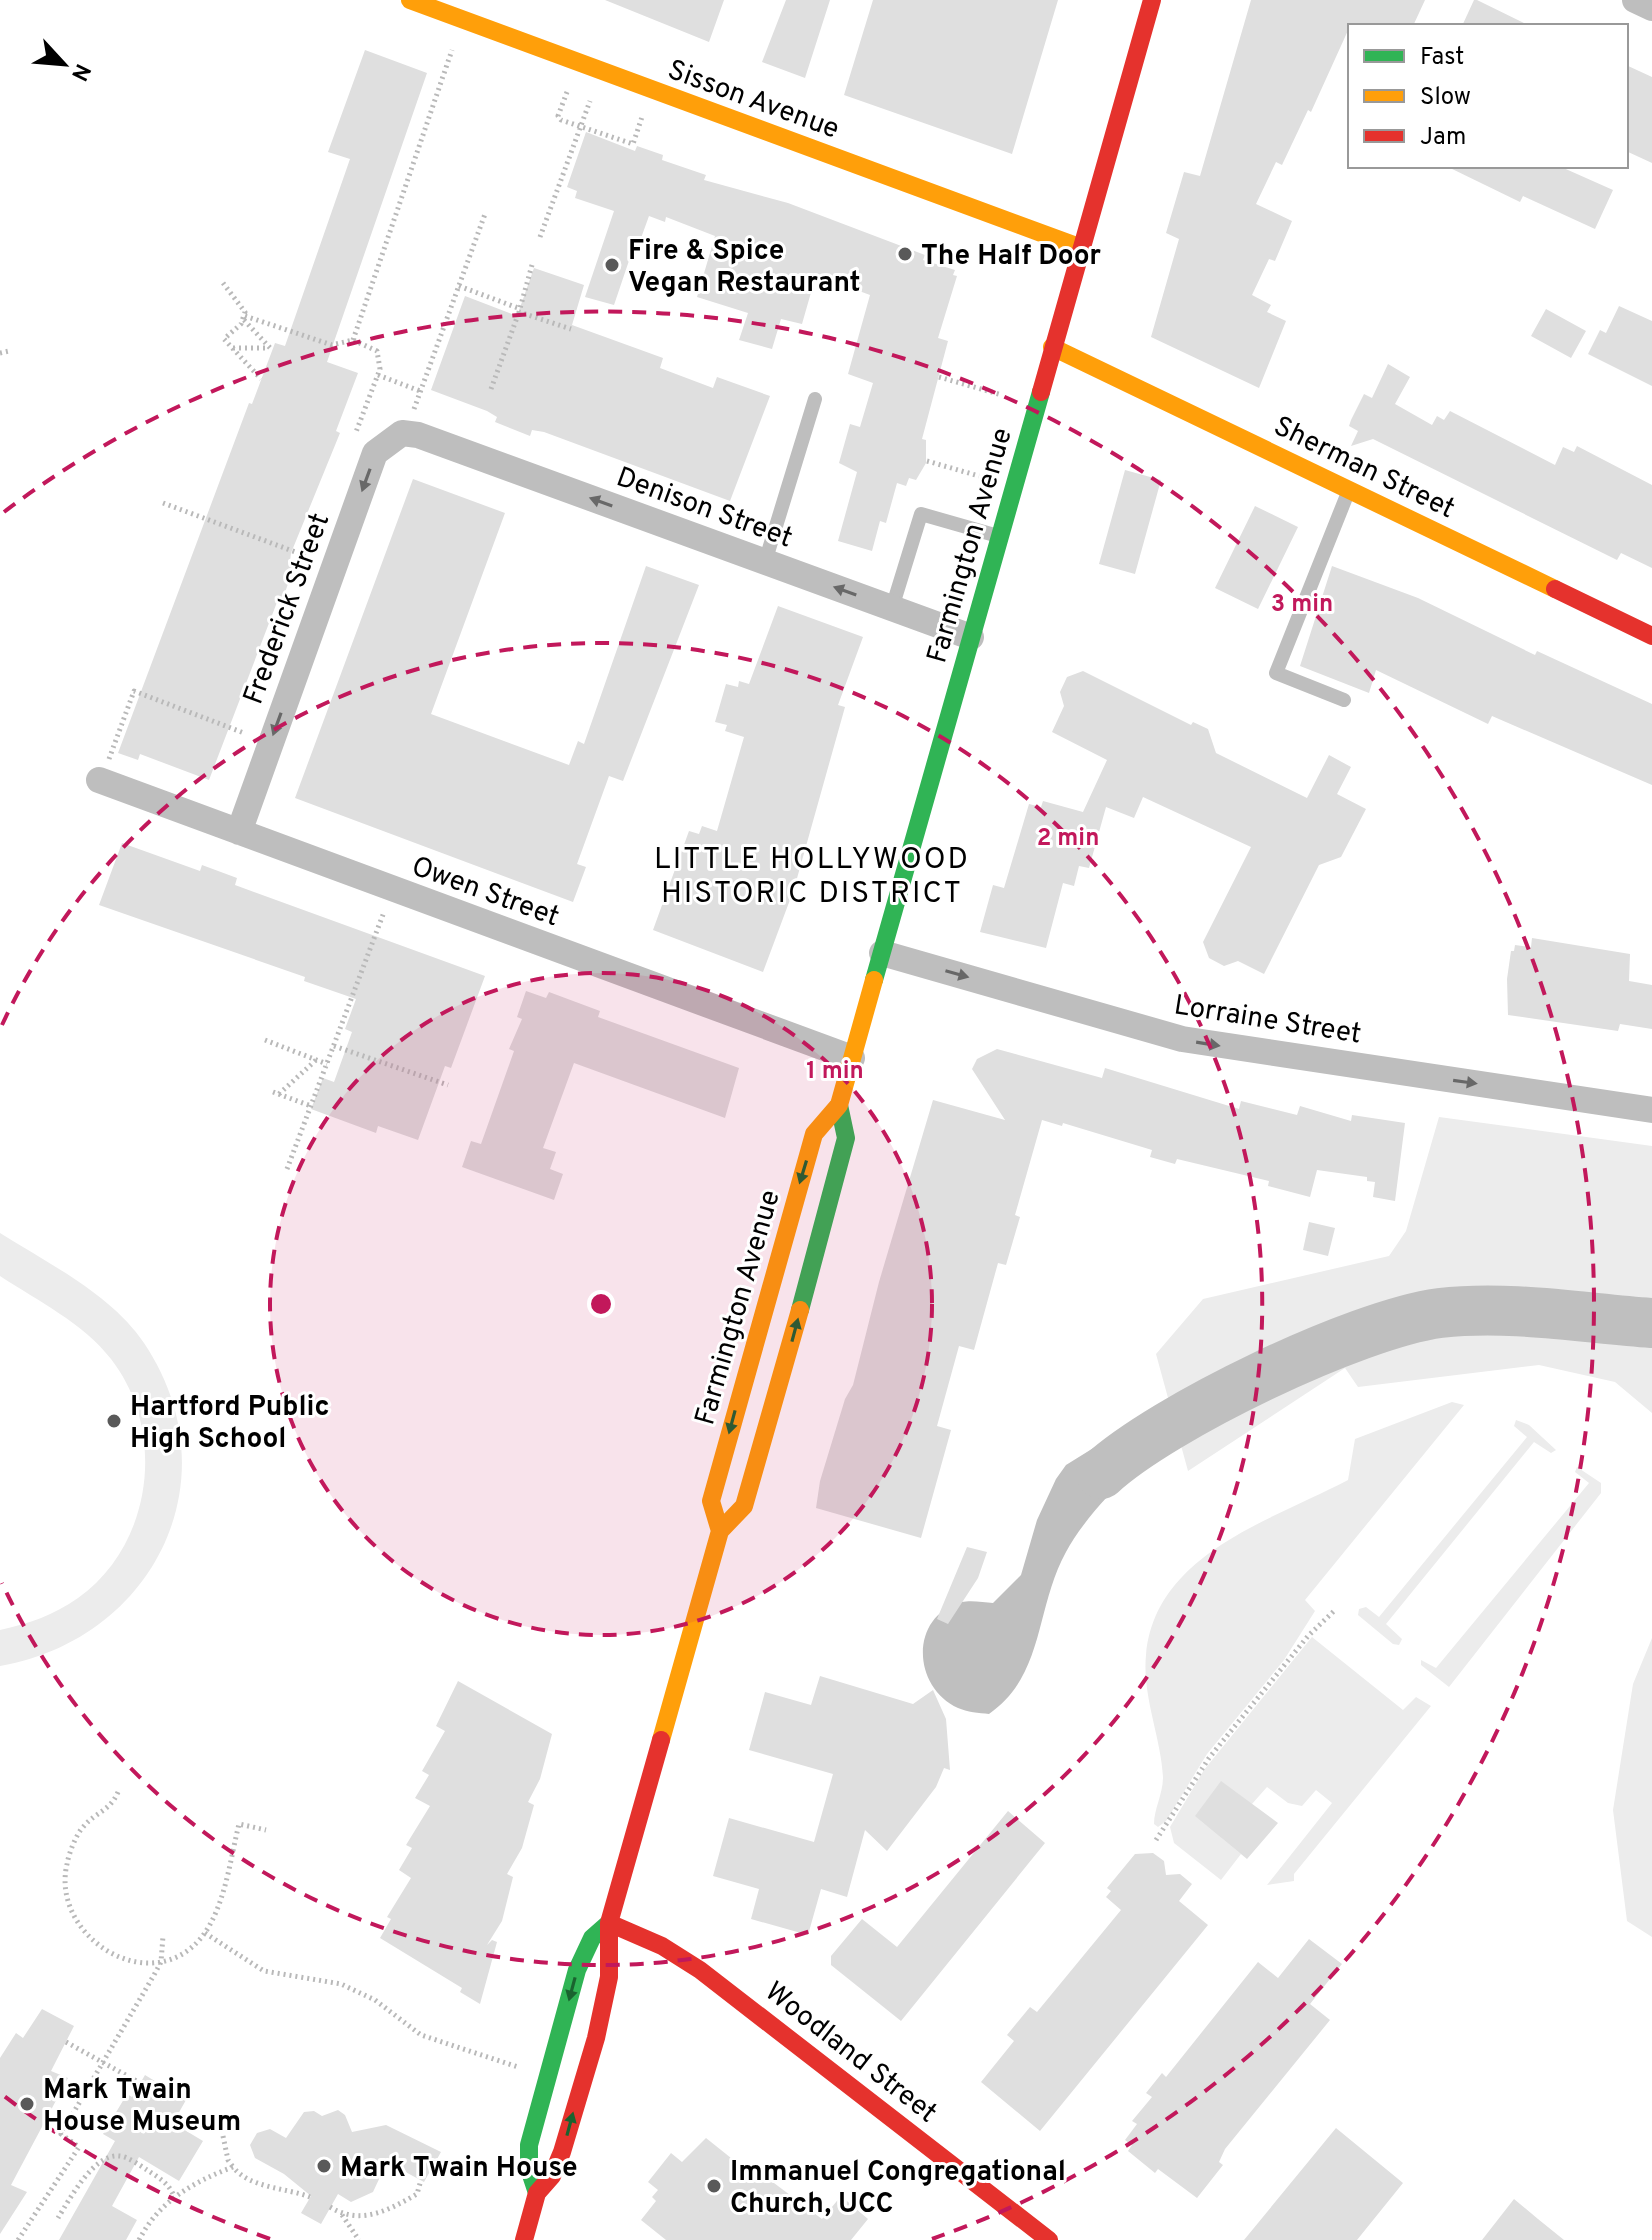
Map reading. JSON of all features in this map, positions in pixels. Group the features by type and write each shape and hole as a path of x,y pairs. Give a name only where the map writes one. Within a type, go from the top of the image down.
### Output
{"main road":[{"name":"Farmington Avenue","path":"720,1531 711,1501 770,1283 814,1134 839,1105 1079,247 1152,0"},
{"name":"Sisson Avenue","path":"426,3 1079,247"},
{"name":"Sherman Street","path":"1052,347 1652,636"},
{"name":"Farmington Avenue","path":"524,2240 537,2193 558,2165 611,1963 609,1923 720,1531 744,1506 795,1330 846,1138 839,1105"},
{"name":"Farmington Avenue","path":"537,2193 529,2169 529,2145 580,1961 592,1938 609,1923"},
{"name":"Woodland Street","path":"609,1923 662,1946 700,1970 1049,2240"}],"street":[{"path":"1635,0 1652,8"},
{"name":"Frederick Street","path":"239,832 375,453 402,433 418,435"},
{"name":"Denison Street","path":"418,435 971,637"},
{"name":"Owen Street","path":"104,770 239,832 852,1058"},
{"name":"Lorraine Street","path":"882,953 1182,1039 1652,1110"}],"lane":[{"path":"765,562 815,399"},
{"path":"1344,700 1276,673 1349,489"},
{"path":"892,608 921,514 999,537"}],"path":[{"path":"353,340 453,45"},
{"path":"569,88 558,118 633,144 642,116"},
{"path":"540,237 592,96"},
{"path":"414,409 485,214"},
{"path":"491,389 532,265"},
{"path":"223,283 242,304 244,318 270,349 232,347"},
{"path":"459,286 571,329"},
{"path":"244,318 332,345 353,340 377,351 381,359 378,375 352,445"},
{"path":"244,318 224,339 261,379"},
{"path":"0,353 9,351"},
{"path":"378,375 420,391"},
{"path":"939,377 1002,395"},
{"path":"927,461 979,476"},
{"path":"163,503 309,557"},
{"path":"104,770 134,691 244,733"},
{"path":"287,1169 385,912"},
{"path":"265,1040 327,1064"},
{"path":"334,1046 448,1085"},
{"path":"311,1106 276,1093 316,1060"},
{"path":"1156,1840 1209,1758 1308,1636 1334,1611"},
{"path":"118,1792 107,1810 84,1826 75,1843 64,1880 66,1900 87,1937 101,1949 130,1960 161,1962 188,1950 205,1933 216,1914 239,1824 266,1830"},
{"path":"205,1933 264,1971 341,1984 375,2000 421,2035 472,2049 520,2068"},
{"path":"18,2240 79,2147 61,2134 161,1962 163,1936"},
{"path":"66,2042 140,2083"},
{"path":"223,2136 228,2160 239,2174 262,2184 310,2197"},
{"path":"58,2218 84,2178 103,2159 119,2156 159,2178 171,2188 174,2197"},
{"path":"139,2240 148,2223 174,2197 199,2179 233,2167"},
{"path":"330,2207 356,2217 387,2212 417,2194 421,2180"},
{"path":"342,2214 359,2240"}],"shaded area":[{"path":"1439,1117 1652,1146 1652,1413 1615,1382 1539,1365 1358,1387 1345,1368 1188,1471 1156,1354 1203,1299 1389,1256 1406,1231"},
{"path":"0,1233 78,1281 130,1325 144,1343 170,1394 181,1446 179,1497 164,1545 137,1587 101,1623 54,1650 0,1666 0,1630 40,1618 78,1598 103,1575 123,1548 136,1518 144,1486 145,1452 140,1419 129,1388 111,1359 74,1324 0,1276"},
{"path":"1452,1402 1464,1405 1305,1600 1315,1611 1284,1660 1207,1754 1166,1821 1158,1827 1154,1824 1154,1818 1163,1777 1149,1701 1146,1655 1154,1620 1170,1591 1193,1566 1221,1545 1348,1480 1355,1439"},
{"path":"1145,1416 1156,1433 1157,1456 1114,1489 1072,1542 1056,1573 1030,1660 1020,1680 1007,1698 989,1714 958,1708 943,1698 932,1685 925,1669 925,1636 933,1622 945,1610 962,1602 993,1603 1021,1575 1037,1520 1066,1465"},
{"path":"1516,1420 1529,1425 1556,1450 1551,1453 1534,1442 1386,1624 1402,1639 1399,1645 1393,1644 1358,1615 1359,1609 1366,1607 1379,1617 1527,1437 1514,1426"},
{"path":"1577,1467 1601,1483 1601,1493 1449,1687 1421,1665 1421,1660 1436,1668 1589,1483 1575,1472"},
{"path":"1312,1637 1403,1710 1416,1697 1431,1706 1294,1874 1294,1881 1267,1885 1332,1803 1316,1790 1302,1806 1288,1803 1267,1787 1222,1838 1241,1854 1221,1880 1174,1843 1170,1827 1204,1770"},
{"path":"1652,1638 1652,1937 1627,1921 1613,1810 1633,1684"}],"building":[{"path":"605,0 724,0 709,42"},
{"path":"786,0 830,0 805,78 762,62"},
{"path":"873,0 1058,0 1012,154 844,95"},
{"path":"1251,0 1425,0 1414,24 1348,24 1348,30 1311,112 1308,110 1282,165 1276,162 1256,204 1292,221 1275,261 1269,259 1252,295 1271,305 1267,312 1286,321 1259,388 1151,337 1179,239 1166,233 1184,172 1200,176"},
{"path":"1474,0 1477,0 1526,24 1463,24"},
{"path":"365,50 427,73 327,362 358,373 336,431 340,433 291,553 290,562 295,564 283,598 279,597 209,780 140,754 138,760 118,753 249,403 252,404 275,343 285,346 350,159 328,152"},
{"path":"1628,66 1652,77 1652,163 1628,152"},
{"path":"586,132 635,151 637,146 663,155 662,160 706,175 704,180 788,203 925,255 923,260 955,270 953,275 957,276 938,338 948,341 922,439 926,440 926,463 916,480 909,478 906,486 897,483 886,523 880,521 872,551 838,541 857,472 839,463 850,424 860,427 873,383 848,374 870,295 816,275 802,324 781,319 772,349 739,340 748,313 697,297 715,236 666,217 665,222 649,216 641,238 637,237 614,305 585,297 614,211 575,198 577,191 567,187"},
{"path":"1450,168 1564,168 1613,190 1595,229 1523,196 1520,202"},
{"path":"534,268 584,285 572,325 663,358 660,368 713,388 717,377 770,396 730,501 544,432 532,430 530,436 495,422 497,417 487,411 431,390 465,296 517,316"},
{"path":"1619,306 1652,321 1652,386 1588,354 1600,330 1606,333"},
{"path":"1546,309 1586,331 1571,358 1531,336"},
{"path":"1388,364 1410,377 1395,404 1432,425 1437,416 1444,420 1450,411 1555,465 1563,447 1574,452 1577,446 1652,485 1652,568 1621,553 1617,560 1373,439 1351,446 1358,431 1349,426 1351,420 1364,394 1372,398"},
{"path":"1125,470 1161,480 1135,574 1099,564"},
{"path":"413,479 505,513 431,714 569,765 578,741 584,744 646,566 699,585 623,781 609,776 577,864 586,867 573,902 295,798"},
{"path":"1255,506 1298,527 1258,609 1215,588"},
{"path":"1332,566 1418,598 1535,655 1537,651 1652,704 1652,785 1492,716 1488,724 1376,670 1369,693 1300,666"},
{"path":"778,606 863,637 838,705 845,707 794,889 763,972 653,930 689,831 699,834 702,826 717,831 744,737 725,731 727,725 715,722 726,684 738,687 739,681 749,684"},
{"path":"1083,671 1191,725 1193,722 1208,729 1216,753 1307,798 1329,755 1351,767 1337,794 1366,809 1341,857 1319,865 1264,974 1238,961 1224,966 1209,958 1203,942 1251,847 1143,797 1134,818 1106,807 1089,868 1079,866 1074,886 1063,883 1046,948 980,932 993,885 1004,888 1029,804 1041,807 1043,801 1083,812 1107,760 1052,732 1064,706 1060,692 1067,677"},
{"path":"122,843 200,871 202,865 237,878 235,885 485,976 451,1068 445,1066 418,1140 378,1126 376,1133 311,1109 323,1078 334,1082 352,1032 345,1029 356,999 304,981 305,977 99,905"},
{"path":"1532,938 1630,954 1629,981 1652,985 1652,1029 1620,1024 1618,1031 1508,1015 1507,979 1511,951 1514,951 1515,945 1531,947"},
{"path":"526,991 546,998 549,992 600,1011 598,1017 739,1068 725,1118 574,1063 543,1148 556,1152 550,1169 563,1174 554,1200 462,1167 471,1141 481,1144 514,1051 509,1049 522,1019 517,1017"},
{"path":"997,1049 1102,1078 1105,1068 1239,1109 1241,1101 1297,1115 1300,1106 1351,1121 1352,1115 1405,1123 1395,1201 1373,1197 1375,1182 1367,1181 1367,1177 1317,1170 1310,1197 1268,1186 1269,1181 1177,1159 1175,1164 1150,1157 1152,1150 1063,1123 1062,1126 1042,1120 1015,1215 1020,1217 1006,1265 998,1263 974,1350 959,1346 937,1426 951,1430 921,1538 816,1508 820,1481 845,1399 853,1385 879,1282 933,1100 1005,1120 972,1069 977,1059"},
{"path":"1309,1222 1335,1228 1328,1256 1303,1250"},
{"path":"967,1547 987,1552 978,1578 948,1624 937,1619"},
{"path":"820,1676 913,1704 933,1690 946,1719 950,1770 944,1768 936,1787 887,1851 865,1830 847,1897 821,1889 808,1935 751,1919 759,1889 713,1876 729,1818 814,1842 833,1774 749,1750 765,1692 811,1705"},
{"path":"458,1681 552,1734 540,1779 528,1802 534,1805 522,1848 507,1874 513,1877 502,1921 487,1945 492,1940 497,1942 480,2004 460,1992 462,1988 380,1938 391,1919 387,1917 411,1878 399,1870 412,1848 406,1845 430,1806 415,1798 429,1775 422,1771 445,1731 436,1726"},
{"path":"1221,1781 1278,1823 1247,1859 1195,1816"},
{"path":"1008,1811 1045,1843 901,2021 831,1965 831,1956 862,1919 897,1947"},
{"path":"1153,1853 1164,1861 1166,1875 1180,1874 1192,1884 1179,1901 1208,1925 1040,2131 981,2082 1014,2041 1007,2035 1030,2007 1037,2012 1121,1910 1106,1897 1111,1891 1107,1888 1135,1854"},
{"path":"1309,1939 1342,1964 1310,2004 1330,2020 1225,2149 1219,2162 1223,2165 1197,2198 1158,2169 1155,2173 1128,2151 1132,2145 1125,2140 1137,2124 1132,2121 1152,2097 1146,2093 1162,2073 1166,2077 1258,1962 1278,1978"},
{"name":"Mark Twain House Museum","path":"42,2009 74,2026 51,2071 68,2078 11,2185 27,2192 0,2234 0,2058 16,2033 23,2038"},
{"path":"145,2075 186,2100 173,2123 203,2141 179,2181 139,2157 112,2206 137,2220 126,2240 59,2240 115,2141 103,2134 127,2094 132,2097"},
{"name":"Mark Twain House","path":"338,2110 345,2115 352,2132 386,2125 441,2152 424,2182 387,2162 373,2192 351,2202 338,2194 321,2224 301,2213 311,2196 284,2174 255,2158 250,2145 257,2133 270,2129 286,2138 304,2112 314,2111 322,2116"},
{"path":"1336,2128 1403,2183 1357,2240 1244,2240"},
{"name":"Immanuel Congregational Church, UCC","path":"706,2138 746,2170 750,2165 822,2219 841,2196 868,2219 851,2240 666,2240 641,2220 656,2201 652,2197 658,2190 648,2182 671,2153 682,2162"},
{"path":"1514,2199 1538,2219 1564,2240 1482,2240"}],"waterway":[{"path":"1101,1474 1168,1426 1262,1376 1360,1335 1404,1321 1440,1313 1493,1310 1652,1323"}],"traffic: fast":[{"path":"874,980 1041,392"},
{"path":"800,1310 846,1138 839,1105"},
{"path":"537,2193 529,2169 529,2145 577,1970 592,1938 609,1923"}],"traffic: slow":[{"path":"410,0 1079,247"},
{"path":"1052,347 1555,589"},
{"path":"720,1531 711,1501 814,1134 839,1105 874,980"},
{"path":"661,1740 720,1531 744,1506 800,1310"}],"traffic: jam":[{"path":"1041,392 1152,0"},
{"path":"1555,589 1652,636"},
{"path":"524,2240 537,2193 552,2176 562,2152 596,2038 609,1977 609,1923 661,1740"},
{"path":"609,1923 662,1946 700,1970 1049,2240"}],"place":[{"name":"The Half Door","path":"905,254"},
{"name":"Fire & Spice Vegan Restaurant","path":"612,265"},
{"name":"Hartford Public High School","path":"114,1421"},
{"name":"Mark Twain House Museum","path":"27,2104"},
{"name":"Mark Twain House","path":"324,2166"},
{"name":"Immanuel Congregational Church, UCC","path":"714,2186"}],"district":[{"name":"LITTLE HOLLYWOOD HISTORIC DISTRICT","path":"812,875"}]}
